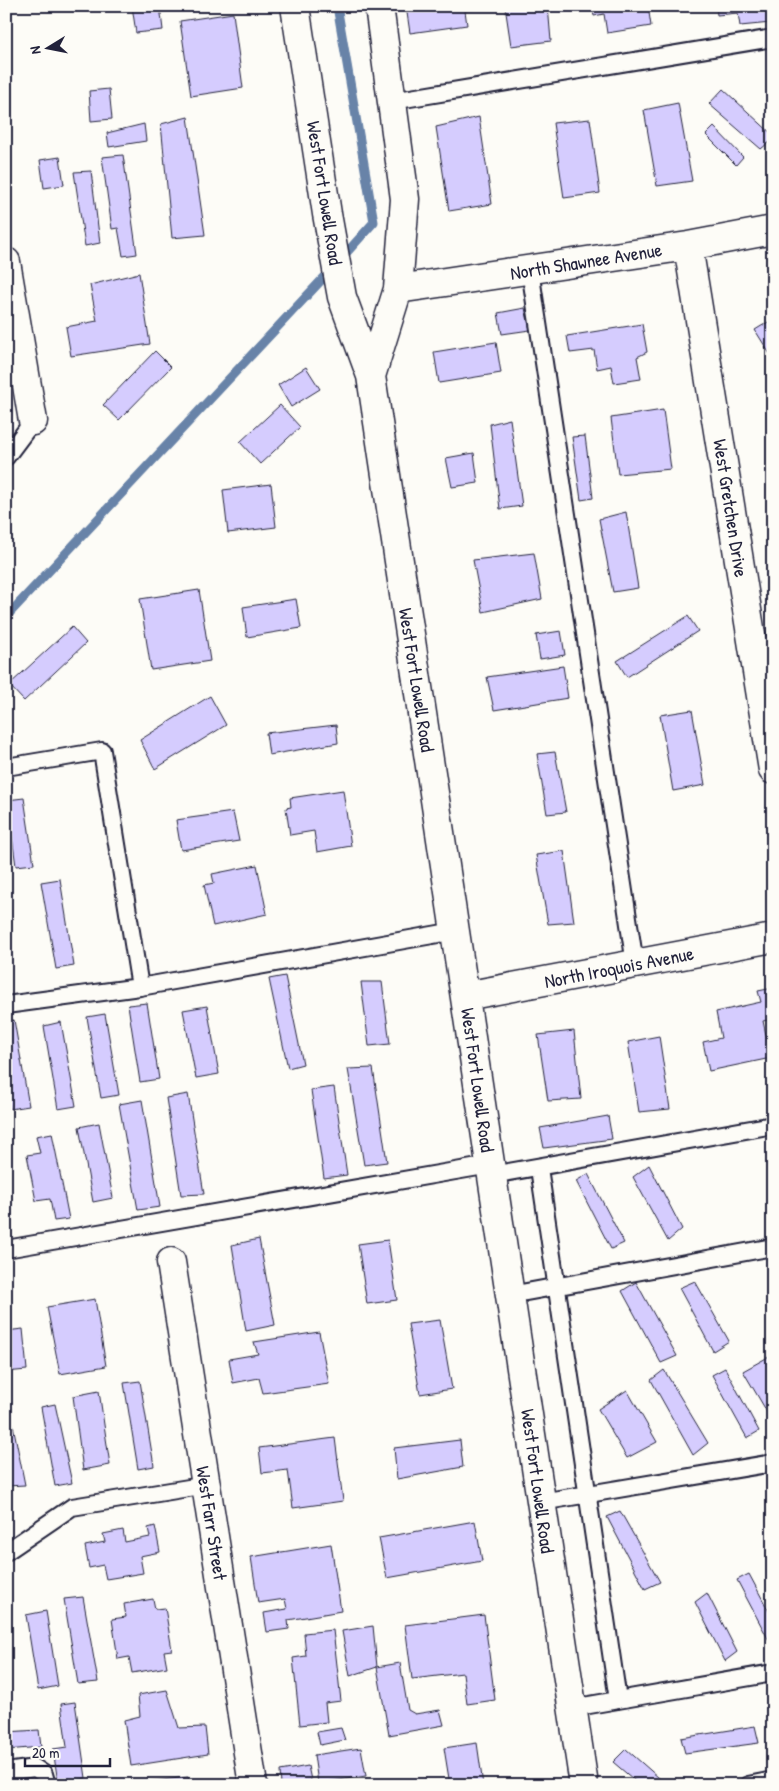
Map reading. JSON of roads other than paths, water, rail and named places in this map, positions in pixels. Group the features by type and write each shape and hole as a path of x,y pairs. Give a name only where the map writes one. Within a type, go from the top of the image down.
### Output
{"street":[{"name":"West Fort Lowell Road","path":"295,6 327,214 342,297 371,376 584,1785"},
{"name":"West Fort Lowell Road","path":"371,376 398,289 405,199 379,6"},
{"name":"North Shawnee Avenue","path":"398,289 688,246 773,230"},
{"name":"West Gretchen Drive","path":"688,246 773,770"},
{"path":"6,262 33,421"},
{"name":"North Iroquois Avenue","path":"465,996 773,938"},
{"name":"West Farr Street","path":"172,1262 253,1785"}],"lane":[{"path":"392,101 773,38"},
{"path":"530,270 635,964"},
{"path":"6,457 33,421"},
{"path":"6,767 102,751 140,986"},
{"path":"6,1006 140,986 455,931"},
{"path":"6,1249 491,1170 539,1168 773,1124"},
{"path":"539,1168 618,1700"},
{"path":"510,1295 773,1247"},
{"path":"541,1502 773,1464"},
{"path":"6,1552 72,1507 206,1485"},
{"path":"572,1708 773,1673"},
{"path":"6,1772 35,1768 44,1774 48,1785"},
{"path":"748,1785 773,1780"}],"waterway":[{"path":"337,6 374,222 340,260"},
{"path":"6,617 331,270"}]}
